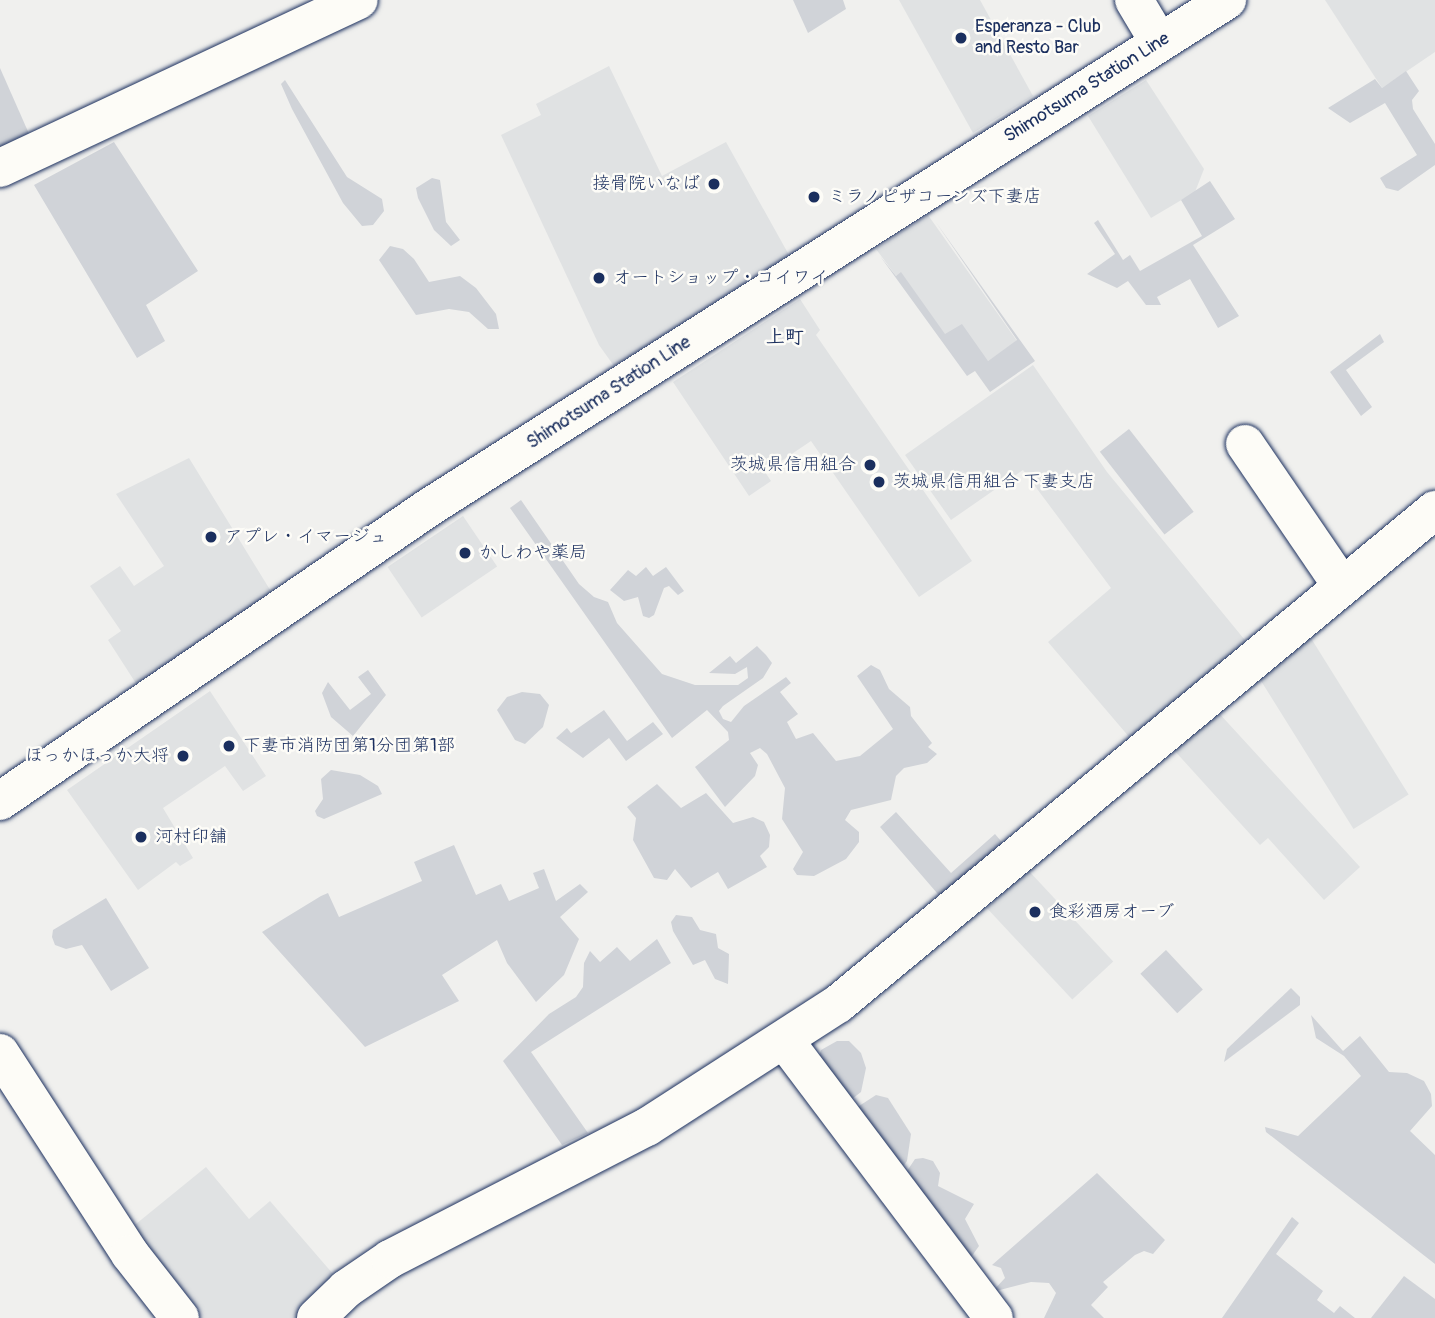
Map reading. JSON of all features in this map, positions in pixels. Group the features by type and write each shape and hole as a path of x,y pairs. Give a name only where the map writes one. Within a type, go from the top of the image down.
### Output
{"street":[{"path":"0,168 359,0"},
{"path":"1134,0 1159,42"},
{"name":"Shimotsuma Station Line","path":"0,801 428,509 1227,0"},
{"path":"1245,444 1342,586"},
{"path":"316,1318 346,1289 390,1259 597,1154 785,1041 838,1004 1435,510"},
{"path":"785,1041 994,1318"},
{"path":"0,1053 130,1254 180,1318"}],"shaded area":[{"path":"793,0 843,0 846,9 808,33"},
{"name":"Esperanza - Club and Resto Bar","path":"899,0 980,0 1033,96 973,133"},
{"path":"1325,0 1435,0 1435,52 1382,88"},
{"path":"609,66 662,176 726,142 789,255 614,366 599,345 501,135 541,115 536,104"},
{"path":"0,68 30,136 2,149 0,147"},
{"path":"1406,71 1419,91 1412,100 1413,109 1435,144 1435,165 1398,191 1386,188 1380,178 1417,155 1385,103 1350,123 1328,108 1375,79 1382,88"},
{"path":"285,80 347,177 382,199 384,211 373,225 362,226 343,203 292,109 281,84"},
{"path":"1146,80 1204,169 1195,192 1151,218 1088,116"},
{"path":"114,142 198,271 146,305 165,341 137,358 34,185"},
{"path":"432,178 440,180 446,222 460,240 451,246 434,230 418,198 416,188"},
{"path":"1210,181 1235,219 1193,245 1239,316 1218,328 1190,279 1157,297 1161,305 1146,305 1128,281 1117,288 1087,274 1115,254 1094,223 1098,220 1123,260 1130,255 1140,271 1202,236 1181,200"},
{"path":"928,215 1017,341 988,361 945,335 901,273 896,276 876,249"},
{"path":"935,221 1035,361 990,392 975,371 967,376 880,256 896,276 901,272 945,334 962,324 988,361 1017,340"},
{"path":"390,246 403,249 414,259 429,282 460,276 476,288 496,314 499,329 488,329 469,312 449,309 416,315 379,260"},
{"path":"800,299 820,330 816,335 972,561 919,597 811,441 765,472 771,481 749,496 673,382"},
{"path":"1380,334 1384,342 1346,370 1372,407 1361,416 1330,372"},
{"path":"1033,365 1107,472 1258,656 1142,752 1048,642 1111,588 1023,470 951,520 905,455"},
{"path":"1129,429 1194,512 1164,535 1100,452"},
{"path":"189,458 272,593 137,685 108,640 121,631 90,586 120,566 134,586 164,566 116,494"},
{"path":"521,500 579,584 594,597 608,602 617,623 662,674 695,685 738,685 748,678 747,667 735,674 709,673 730,656 736,663 757,646 766,655 772,663 763,678 723,706 719,711 723,719 731,722 744,706 786,677 791,683 780,692 798,714 787,722 796,739 813,733 836,761 860,756 893,729 857,676 871,665 880,670 889,689 910,707 911,716 932,743 928,747 937,754 927,763 904,768 896,776 891,800 851,810 845,820 859,832 859,842 846,859 814,876 797,875 793,869 803,852 782,819 785,788 767,754 760,748 750,753 758,765 755,776 725,807 695,767 729,740 728,732 707,710 672,738 510,508"},
{"path":"463,516 497,567 422,617 388,567"},
{"path":"646,567 653,576 666,567 684,591 678,595 669,586 664,588 654,615 649,618 643,616 638,597 624,601 610,590 628,570 636,576"},
{"path":"1309,635 1409,794 1354,829 1254,669"},
{"path":"368,670 386,695 353,736 331,717 322,693 328,682 350,710 371,694 358,677"},
{"path":"210,691 266,776 243,791 225,766 163,808 193,858 180,866 176,862 138,890 67,790"},
{"path":"522,692 540,694 549,705 543,727 525,744 515,740 497,710 507,697"},
{"path":"604,710 627,741 653,722 663,734 626,761 609,738 583,758 556,738 567,728 571,733"},
{"path":"1217,711 1360,867 1324,900 1268,838 1260,845 1173,749"},
{"path":"331,770 360,775 378,786 382,794 324,819 317,816 315,811 323,799 321,779"},
{"path":"657,784 681,808 706,793 733,823 753,817 764,822 770,835 769,847 760,856 767,867 728,889 718,872 691,888 675,869 667,880 654,878 633,840 636,818 627,807"},
{"path":"896,812 951,873 995,834 1006,847 943,900 880,827"},
{"path":"454,845 476,895 501,884 509,901 539,888 533,873 544,869 556,901 580,884 588,892 560,917 579,939 564,975 536,1002 507,963 497,940 442,975 459,1001 365,1047 262,932 328,893 339,917 422,881 414,862"},
{"path":"1028,870 1113,961 1072,1000 987,908"},
{"path":"106,898 149,968 111,991 82,945 66,949 55,945 52,937 53,930"},
{"path":"676,915 692,917 700,930 716,934 718,948 729,954 728,984 715,979 705,960 693,965 673,931 671,922"},
{"path":"657,939 671,963 531,1052 588,1133 562,1145 503,1061 549,1014 576,997 583,987 584,963 590,951 600,962 617,947 630,961"},
{"path":"1166,950 1203,989 1177,1013 1140,974"},
{"path":"1291,988 1300,997 1300,1005 1224,1062 1227,1049"},
{"path":"1311,1015 1343,1051 1360,1036 1389,1072 1407,1073 1424,1081 1431,1094 1432,1106 1410,1131 1435,1155 1435,1264 1266,1132 1265,1127 1298,1136 1361,1076 1344,1056 1316,1038"},
{"path":"837,1041 849,1041 861,1053 866,1068 861,1092 852,1099 816,1065 821,1050"},
{"path":"876,1095 888,1098 911,1134 907,1161 901,1169 856,1108"},
{"path":"915,1159 933,1161 940,1173 938,1186 974,1204 965,1219 979,1246 969,1260 905,1174"},
{"path":"206,1167 249,1219 270,1201 346,1289 316,1318 180,1318 120,1237"},
{"path":"1097,1173 1165,1240 1153,1254 1144,1251 1135,1255 1103,1282 1108,1287 1091,1305 1104,1318 1044,1318 1056,1293 1049,1283 1031,1282 992,1292 1005,1278 1001,1268 992,1265"},
{"path":"1292,1217 1299,1223 1276,1254 1323,1291 1317,1300 1334,1313 1340,1306 1355,1318 1222,1318"},
{"path":"1404,1276 1435,1299 1435,1318 1371,1318"}],"place":[{"name":"Esperanza - Club and Resto Bar","path":"961,38"},
{"name":"接骨院いなば","path":"714,184"},
{"name":"ミラノピザコーンズ下妻店","path":"814,197"},
{"name":"オートショップ・コイワイ","path":"599,278"},
{"name":"茨城県信用組合","path":"870,465"},
{"name":"茨城県信用組合 下妻支店","path":"879,482"},
{"name":"アプレ・イマージュ","path":"211,537"},
{"name":"かしわや薬局","path":"465,553"},
{"name":"下妻市消防団第1分団第1部","path":"229,746"},
{"name":"ほっかほっか大将","path":"183,756"},
{"name":"河村印舗","path":"141,837"},
{"name":"食彩酒房オーブ","path":"1035,912"}],"district":[{"name":"上町","path":"785,338"}]}
